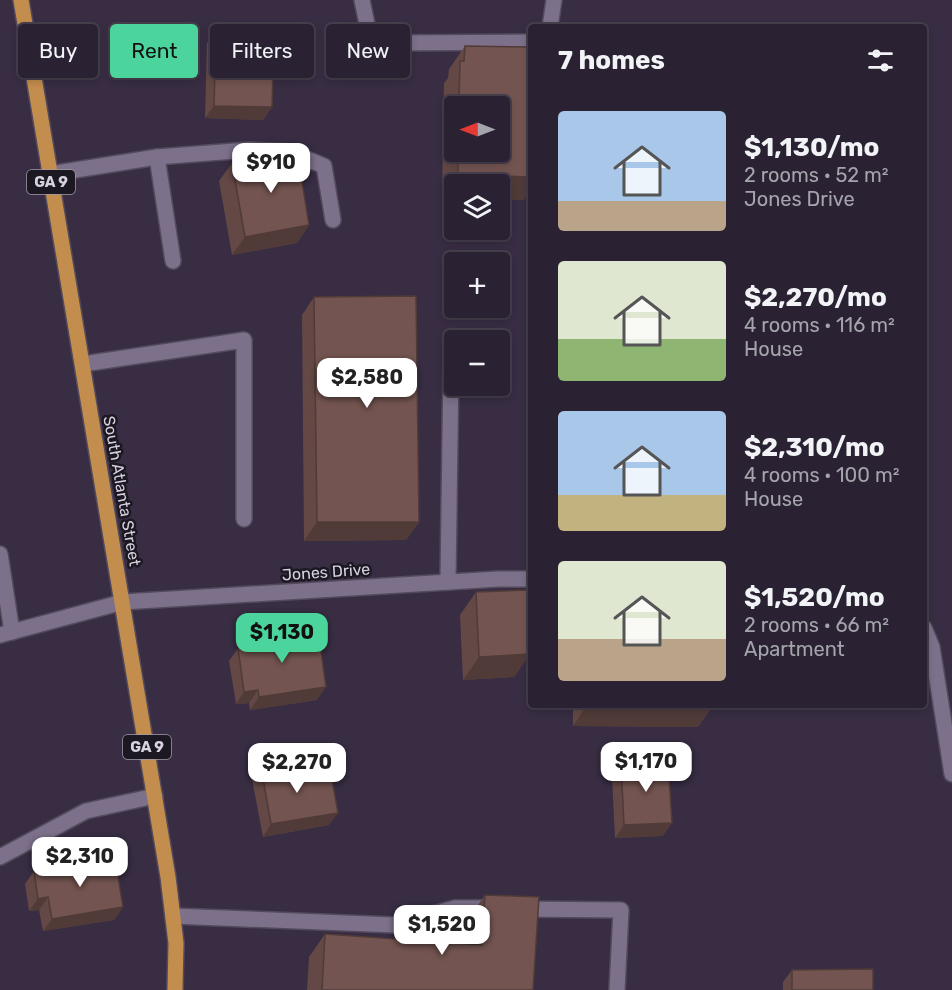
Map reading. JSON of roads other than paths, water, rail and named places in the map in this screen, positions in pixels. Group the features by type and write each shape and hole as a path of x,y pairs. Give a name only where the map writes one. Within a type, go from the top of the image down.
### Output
{"main road":[{"name":"South Atlanta Street","path":"21,0 155,796 176,943 175,990"}],"street":[{"path":"362,0 368,29 388,43 528,42"},
{"path":"550,24 554,0"},
{"path":"50,174 157,157 248,150 290,152 324,165 333,220"},
{"path":"157,157 173,261"},
{"path":"83,364 244,340 244,519"},
{"path":"448,582 451,396"},
{"path":"0,554 6,634"},
{"name":"Jones Drive","path":"6,634 123,602 528,579"},
{"path":"927,635 932,647 952,774"},
{"path":"0,857 86,811 155,796"},
{"path":"173,916 394,925 455,908 621,910 616,990"}]}
